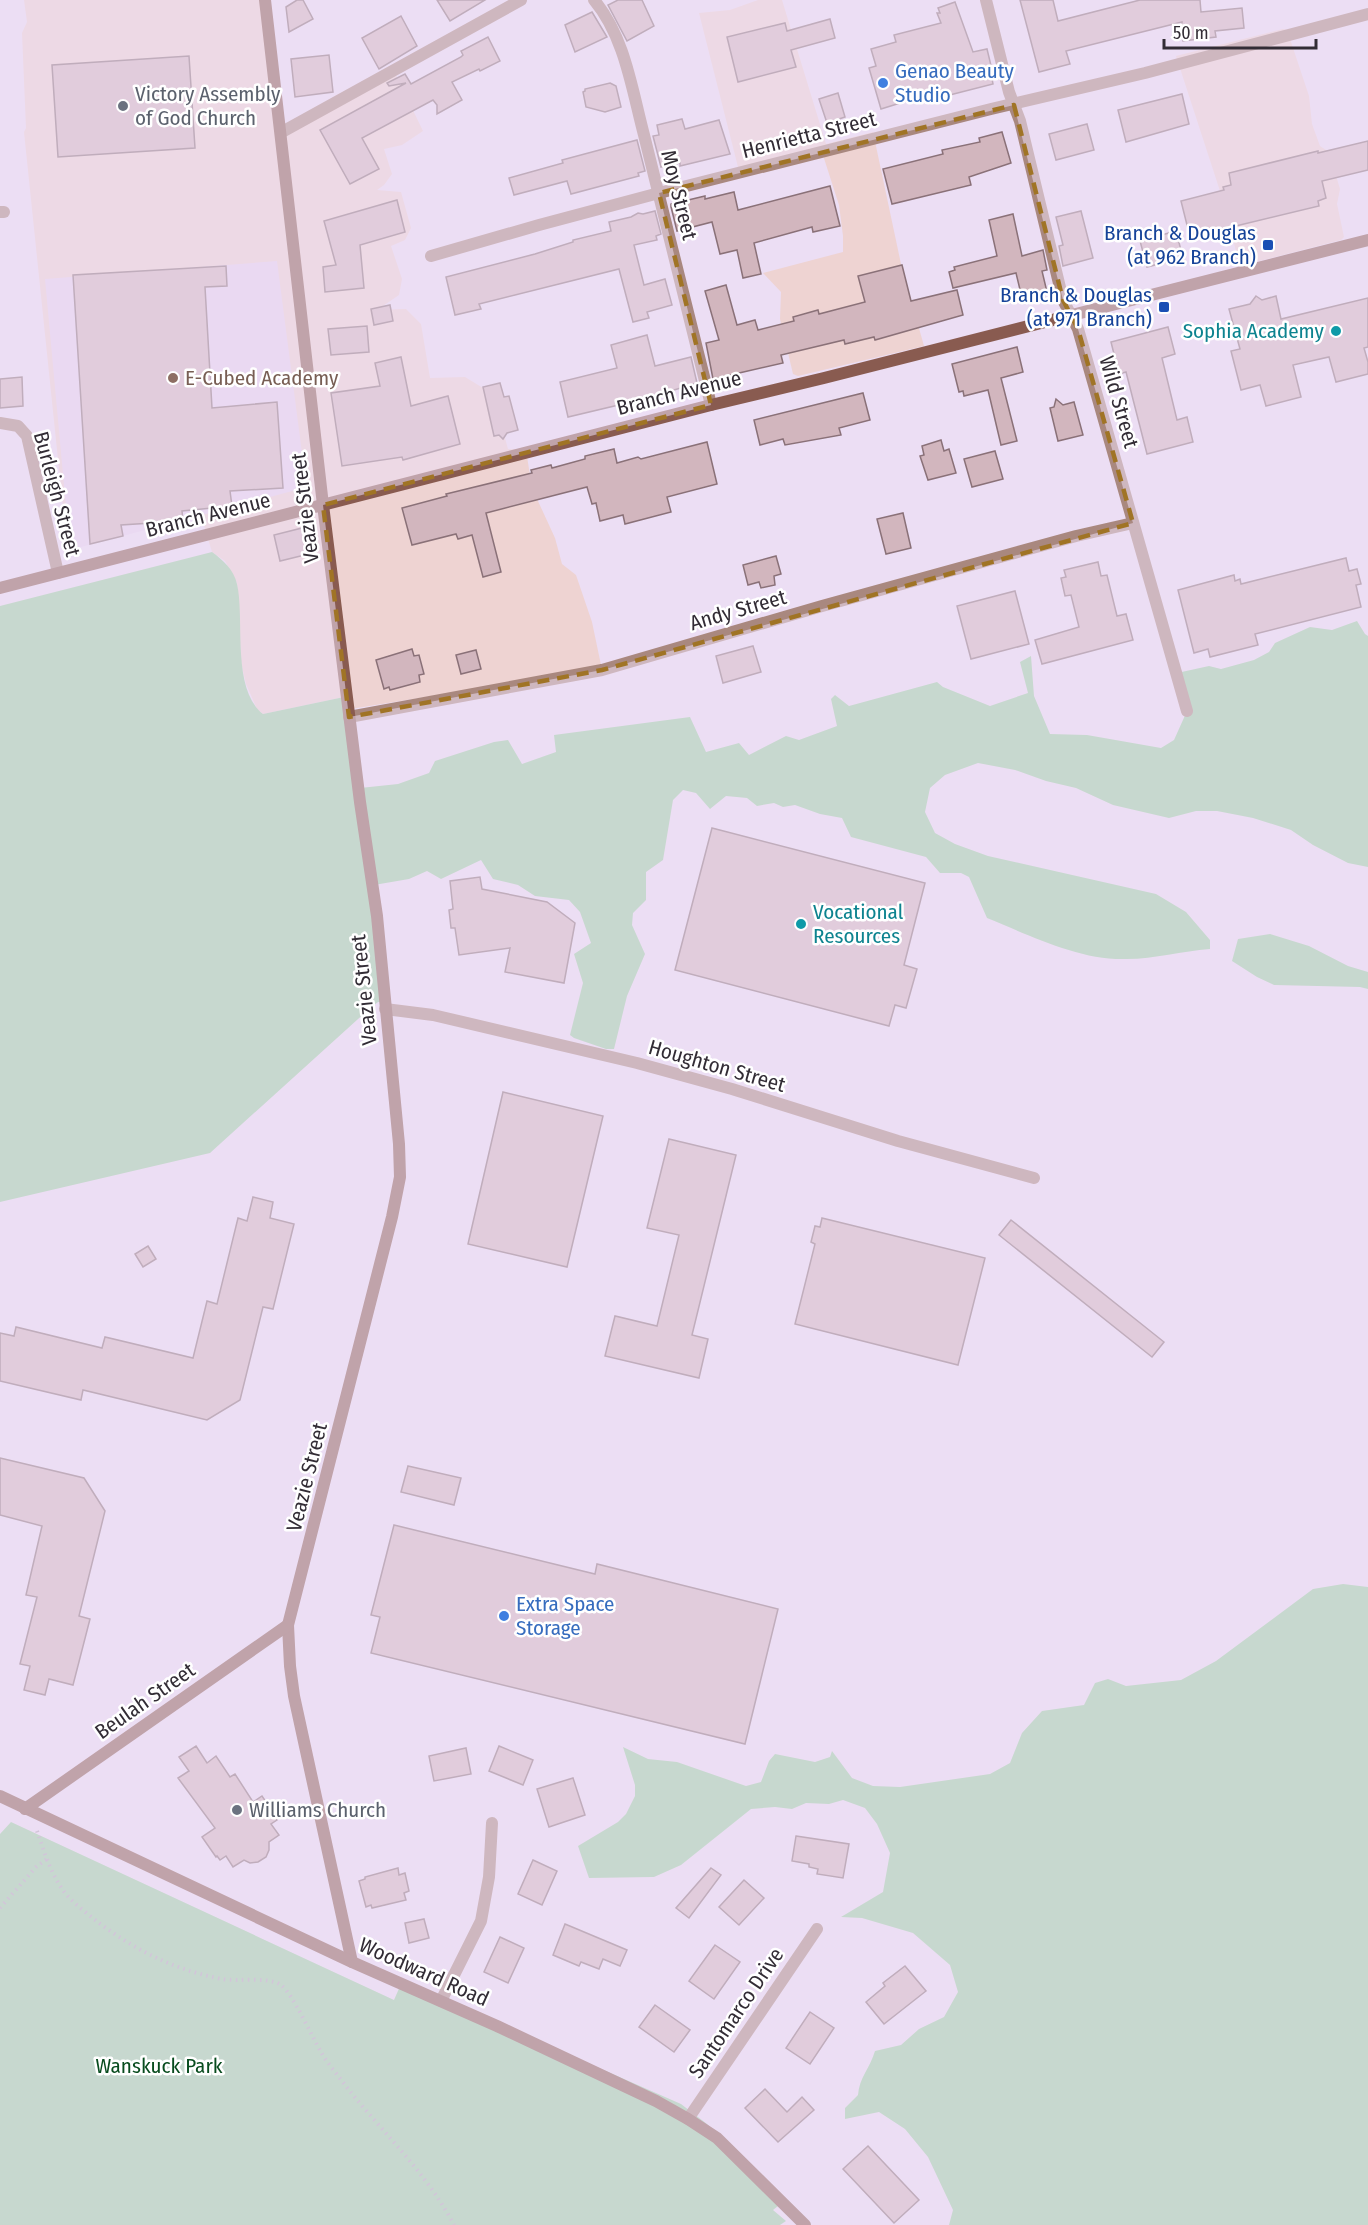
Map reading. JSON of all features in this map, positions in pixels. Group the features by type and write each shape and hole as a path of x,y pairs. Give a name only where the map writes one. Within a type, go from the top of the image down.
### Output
{"street":[{"name":"Veazie Street","path":"266,0 324,505 376,916 399,1144 400,1177 362,1340 288,1625 294,1696 352,1962"},
{"path":"282,132 521,0"},
{"name":"Moy Street","path":"594,0 606,14 617,39 659,193 711,405"},
{"name":"Wild Street","path":"986,0 1020,121 1063,300 1078,329 1187,711"},
{"name":"Henrietta Street","path":"431,256 659,193 1145,73 1368,14"},
{"name":"Branch Avenue","path":"0,588 711,405 1368,240"},
{"name":"Burleigh Street","path":"0,423 18,426 27,436 58,573"},
{"name":"Andy Street","path":"350,717 602,670 1076,536 1133,523"},
{"name":"Houghton Street","path":"385,1009 433,1015 637,1063 1034,1178"},
{"name":"Beulah Street","path":"25,1809 288,1625"},
{"name":"Woodward Road","path":"0,1796 352,1962 604,2076 688,2119 717,2138 804,2225"},
{"path":"441,2001 481,1921 489,1877 492,1823"},
{"name":"Santomarco Drive","path":"688,2119 817,1929"}],"path":[{"path":"25,1809 34,1823 47,1859 65,1893 88,1915 128,1944 181,1968 223,1979 262,1981 280,1985 292,2001 322,2055 373,2121 405,2155 443,2204 454,2225"},
{"path":"0,1908 36,1867 47,1859"}],"highlighted area":[{"path":"1014,105 1063,300 1078,329 1133,523 602,670 349,717 323,505 711,405 659,193"}],"shaded area":[{"path":"24,0 265,0 285,127 393,69 423,131 402,145 384,149 392,174 377,190 401,192 411,228 405,240 391,246 402,279 399,295 377,310 406,309 421,324 430,378 465,377 483,388 495,402 508,449 526,450 532,488 555,538 562,564 576,575 592,622 601,665 585,671 351,709 344,697 263,714 257,709 246,684 241,662 237,583 225,561 212,552 200,512 67,546 24,132 26,128 22,33 27,22"},
{"path":"758,0 782,0 826,144 873,132 901,264 924,346 798,376 793,374 780,319 781,292 763,273 843,252 843,236 839,205 821,149 739,171 699,13 730,10"},
{"path":"1283,29 1287,30 1309,96 1312,124 1320,146 1329,152 1340,189 1337,204 1344,237 1341,240 1240,266 1220,191 1176,56"},
{"name":"E-Cubed Academy","path":"277,261 305,476 296,490 70,550 45,279"}],"green space":[{"path":"212,552 228,566 237,584 243,671 253,703 263,714 344,697 360,788 398,784 429,773 435,761 494,742 508,740 522,764 556,752 554,735 690,717 706,752 739,743 749,755 786,736 799,740 837,726 831,699 835,695 849,706 937,682 943,687 990,706 1028,693 1020,662 1031,656 1034,696 1050,734 1087,735 1161,748 1174,740 1187,711 1177,673 1209,666 1221,669 1254,660 1269,652 1275,643 1310,627 1332,630 1357,621 1368,636 1368,867 1348,863 1313,845 1291,830 1253,818 1217,811 1196,811 1169,818 1113,805 1076,788 1015,770 978,763 945,775 930,788 925,812 935,833 955,844 988,856 1156,894 1186,912 1210,940 1210,949 1148,958 1110,959 1056,946 987,918 969,877 961,873 940,873 926,857 851,837 842,818 820,814 795,805 783,807 774,803 757,806 747,798 726,796 710,809 696,793 683,790 673,800 663,860 646,872 646,900 633,913 632,925 645,954 627,996 614,1049 606,1049 570,1035 583,983 574,954 591,943 580,912 569,900 535,896 518,885 493,879 481,860 441,879 427,871 409,879 374,885 382,1002 378,1002 368,1010 210,1153 0,1202 0,606"},
{"path":"1270,934 1309,946 1348,966 1368,972 1368,989 1274,985 1232,961 1238,939"},
{"path":"1343,1584 1368,1587 1368,2225 949,2225 953,2210 928,2157 905,2129 879,2112 845,2119 845,2108 858,2095 860,2083 875,2051 901,2045 919,2029 944,2017 958,1992 950,1965 913,1933 862,1918 841,1917 883,1892 890,1853 877,1824 865,1808 843,1800 829,1804 806,1803 792,1809 775,1807 751,1809 681,1865 654,1877 589,1878 578,1846 618,1822 626,1814 635,1796 635,1785 623,1747 648,1759 677,1762 746,1786 761,1782 769,1761 775,1754 815,1762 830,1757 832,1751 852,1778 873,1786 900,1787 990,1774 1010,1763 1022,1733 1042,1711 1084,1705 1095,1683 1108,1679 1126,1686 1181,1680 1216,1661 1313,1589"},
{"name":"Wanskuck Park","path":"11,1822 394,2000 401,1984 435,1996 681,2104 707,2124 783,2202 773,2210 786,2221 780,2225 0,2225 0,1834"}],"building":[{"path":"297,0 303,0 313,19 289,32 286,7"},
{"path":"437,0 485,0 450,21"},
{"path":"618,0 642,0 654,26 627,41 608,5"},
{"path":"1020,0 1053,0 1058,21 1140,0 1200,0 1201,12 1242,8 1244,28 1215,31 1216,37 1183,41 1182,22 1066,51 1070,64 1039,72"},
{"path":"955,2 973,52 987,49 994,78 992,79 993,84 930,100 929,94 881,109 869,68 876,66 871,49 896,42 894,35 941,23 937,13 940,13 938,8"},
{"path":"592,12 607,37 575,52 565,25"},
{"path":"401,16 417,46 379,69 362,38"},
{"path":"830,19 835,38 791,50 796,67 738,82 727,37 785,23 787,31"},
{"path":"488,37 500,61 452,82 462,100 437,114 437,105 433,100 362,138 379,169 350,184 320,130 406,83 389,86 387,83 405,74 411,84 461,57 463,55 461,51"},
{"path":"329,55 333,92 295,97 291,59"},
{"name":"Victory Assembly of God Church","path":"189,56 195,148 58,157 52,65"},
{"path":"610,83 616,86 621,107 605,112 586,107 583,92 585,89"},
{"path":"838,93 845,117 827,123 819,99"},
{"path":"1182,94 1189,124 1126,142 1118,110"},
{"path":"682,119 685,129 719,120 730,154 680,166 680,163 661,167 653,136 659,135 657,125"},
{"path":"1087,124 1094,150 1056,160 1049,134"},
{"path":"1002,132 1011,163 969,177 971,185 892,204 883,169 943,154 942,150 980,142 979,138"},
{"path":"637,140 645,171 638,173 639,176 571,194 567,181 514,195 509,178 563,163 562,160"},
{"path":"1368,141 1368,170 1322,181 1326,198 1318,201 1319,206 1190,237 1181,201 1224,190 1223,187 1231,185 1229,173"},
{"path":"830,186 840,226 813,232 812,227 754,243 761,274 743,278 737,250 720,254 712,222 677,231 671,207 671,204 734,192 738,210"},
{"path":"397,200 405,232 360,245 364,288 325,292 323,267 336,265 324,221"},
{"path":"655,211 661,234 656,236 657,240 634,245 644,285 665,279 672,305 647,312 649,318 633,322 619,269 479,304 481,309 455,315 446,277 611,231 609,222 638,213"},
{"path":"1081,211 1093,258 1063,266 1059,246 1063,245 1056,217"},
{"path":"1013,214 1022,256 1043,250 1047,270 1042,271 1047,292 1022,298 1016,273 953,288 949,272 955,270 954,267 997,256 989,220"},
{"path":"1176,231 1183,258 1147,267 1140,241"},
{"path":"902,265 911,301 957,290 963,315 875,340 874,337 845,344 844,340 781,355 783,363 713,379 706,343 719,340 705,291 726,285 737,325 755,320 758,330 794,321 793,317 818,310 819,314 865,302 858,276"},
{"name":"E-Cubed Academy","path":"226,266 227,286 205,287 212,408 277,402 283,488 230,491 232,506 182,511 183,521 121,525 123,536 90,544 73,275"},
{"path":"1256,296 1262,300 1276,296 1281,319 1368,298 1368,347 1364,348 1368,362 1368,374 1336,382 1329,357 1293,365 1301,397 1266,406 1260,385 1241,390 1231,351 1240,349 1229,309 1250,304"},
{"path":"390,305 393,321 374,325 371,309"},
{"path":"367,326 369,352 331,355 328,329"},
{"path":"1168,327 1175,354 1162,358 1177,420 1187,417 1193,442 1147,454 1126,372 1119,374 1111,342"},
{"path":"647,335 655,366 691,357 697,383 648,398 568,417 560,382 617,368 611,345"},
{"path":"1017,347 1023,372 1001,378 1017,441 1001,445 988,390 964,396 963,391 959,392 952,364"},
{"path":"401,357 411,406 448,396 460,444 403,460 402,457 342,466 331,393 380,386 375,363"},
{"path":"22,377 23,406 0,408 0,379"},
{"path":"500,383 504,397 509,396 518,430 507,433 503,439 499,435 494,436 483,387"},
{"path":"863,393 870,420 839,428 841,435 785,445 783,439 760,445 754,420"},
{"path":"1056,399 1063,405 1074,402 1083,435 1058,441 1050,408 1054,407"},
{"path":"941,440 944,451 949,449 956,473 928,480 920,456 924,455 922,446"},
{"path":"707,442 717,484 667,497 671,512 625,524 623,515 600,521 596,503 592,504 587,487 486,513 501,572 483,577 472,535 458,539 456,534 412,545 402,508 447,496 446,494 532,473 531,470 551,465 552,468 585,459 585,456 614,449 617,463"},
{"path":"995,451 1003,479 972,487 964,459"},
{"path":"903,513 911,548 886,554 877,519"},
{"path":"306,527 313,553 280,561 274,535"},
{"path":"776,556 781,574 774,576 775,585 761,588 759,582 748,585 743,565"},
{"path":"1346,558 1349,571 1357,569 1361,584 1356,585 1361,607 1255,634 1258,645 1210,657 1208,649 1194,653 1178,590 1234,575 1235,581 1240,579 1241,584"},
{"path":"1098,562 1101,576 1107,575 1117,616 1126,614 1133,640 1042,664 1035,640 1079,627 1071,595 1065,596 1061,578 1066,577 1064,570"},
{"path":"1015,591 1029,644 971,659 957,606"},
{"path":"753,646 761,672 723,683 716,656"},
{"path":"412,649 414,656 419,655 424,674 419,675 420,682 390,690 389,687 384,689 376,660"},
{"path":"476,650 481,669 461,674 456,655"},
{"name":"Vocational Resources","path":"712,828 925,883 904,965 917,969 906,1008 895,1005 889,1026 675,970"},
{"path":"480,877 482,889 547,902 575,923 564,983 505,972 510,948 459,955 455,928 451,928 449,910 453,909 450,881"},
{"path":"503,1092 603,1116 567,1267 468,1244"},
{"path":"669,1139 736,1155 692,1335 708,1339 699,1378 605,1356 615,1316 657,1326 679,1235 647,1228"},
{"path":"253,1197 273,1202 270,1218 294,1224 273,1309 263,1307 240,1400 207,1420 83,1390 81,1400 0,1381 0,1333 14,1336 16,1327 102,1348 105,1337 193,1358 207,1301 217,1304 238,1218 247,1221"},
{"path":"822,1218 985,1258 958,1365 795,1324 815,1244 811,1242 815,1226 820,1227"},
{"path":"1011,1220 1164,1342 1152,1357 999,1235"},
{"path":"148,1246 156,1259 143,1267 135,1254"},
{"path":"0,1458 84,1478 105,1511 79,1616 90,1619 73,1685 49,1679 45,1695 24,1690 30,1666 20,1664 37,1597 26,1595 42,1526 0,1515"},
{"path":"408,1466 461,1478 454,1505 401,1492"},
{"path":"394,1525 595,1574 597,1564 778,1609 745,1744 371,1653 380,1617 371,1615"},
{"name":"Williams Church","path":"196,1746 207,1763 216,1756 230,1777 235,1774 253,1802 262,1796 275,1815 277,1820 271,1824 279,1835 269,1842 266,1857 258,1862 250,1863 244,1860 233,1867 226,1856 220,1860 216,1857 202,1837 215,1828 178,1778 189,1771 179,1757"},
{"path":"499,1746 533,1760 523,1785 489,1771"},
{"path":"466,1748 471,1774 434,1781 429,1756"},
{"path":"573,1778 585,1815 549,1827 537,1789"},
{"path":"796,1836 849,1844 843,1878 817,1874 818,1869 809,1867 809,1864 792,1861"},
{"path":"533,1860 557,1871 542,1905 518,1894"},
{"path":"398,1868 399,1875 405,1873 409,1891 404,1893 406,1900 372,1908 371,1905 366,1907 359,1881 365,1877"},
{"path":"711,1868 721,1875 689,1918 676,1908"},
{"path":"744,1880 764,1898 739,1925 719,1907"},
{"path":"424,1919 429,1938 409,1943 405,1923"},
{"path":"565,1924 627,1950 620,1966 603,1959 599,1969 581,1962 579,1966 553,1955"},
{"path":"500,1937 524,1948 508,1983 484,1972"},
{"path":"715,1945 740,1962 714,1999 689,1981"},
{"path":"905,1966 926,1991 884,2024 866,2002 885,1986 883,1983"},
{"path":"655,2005 690,2030 674,2052 639,2027"},
{"path":"810,2012 834,2028 810,2064 786,2048"},
{"path":"765,2089 787,2112 802,2097 814,2110 778,2142 745,2108"},
{"path":"868,2146 919,2200 894,2223 843,2169"}],"place":[{"name":"Genao Beauty Studio","path":"883,83"},
{"name":"Victory Assembly of God Church","path":"123,106"},
{"name":"Branch & Douglas (at 962 Branch)","path":"1268,245"},
{"name":"Branch & Douglas (at 971 Branch)","path":"1164,307"},
{"name":"Sophia Academy","path":"1336,331"},
{"name":"E-Cubed Academy","path":"173,378"},
{"name":"Vocational Resources","path":"801,924"},
{"name":"Extra Space Storage","path":"504,1616"},
{"name":"Williams Church","path":"237,1810"}]}
